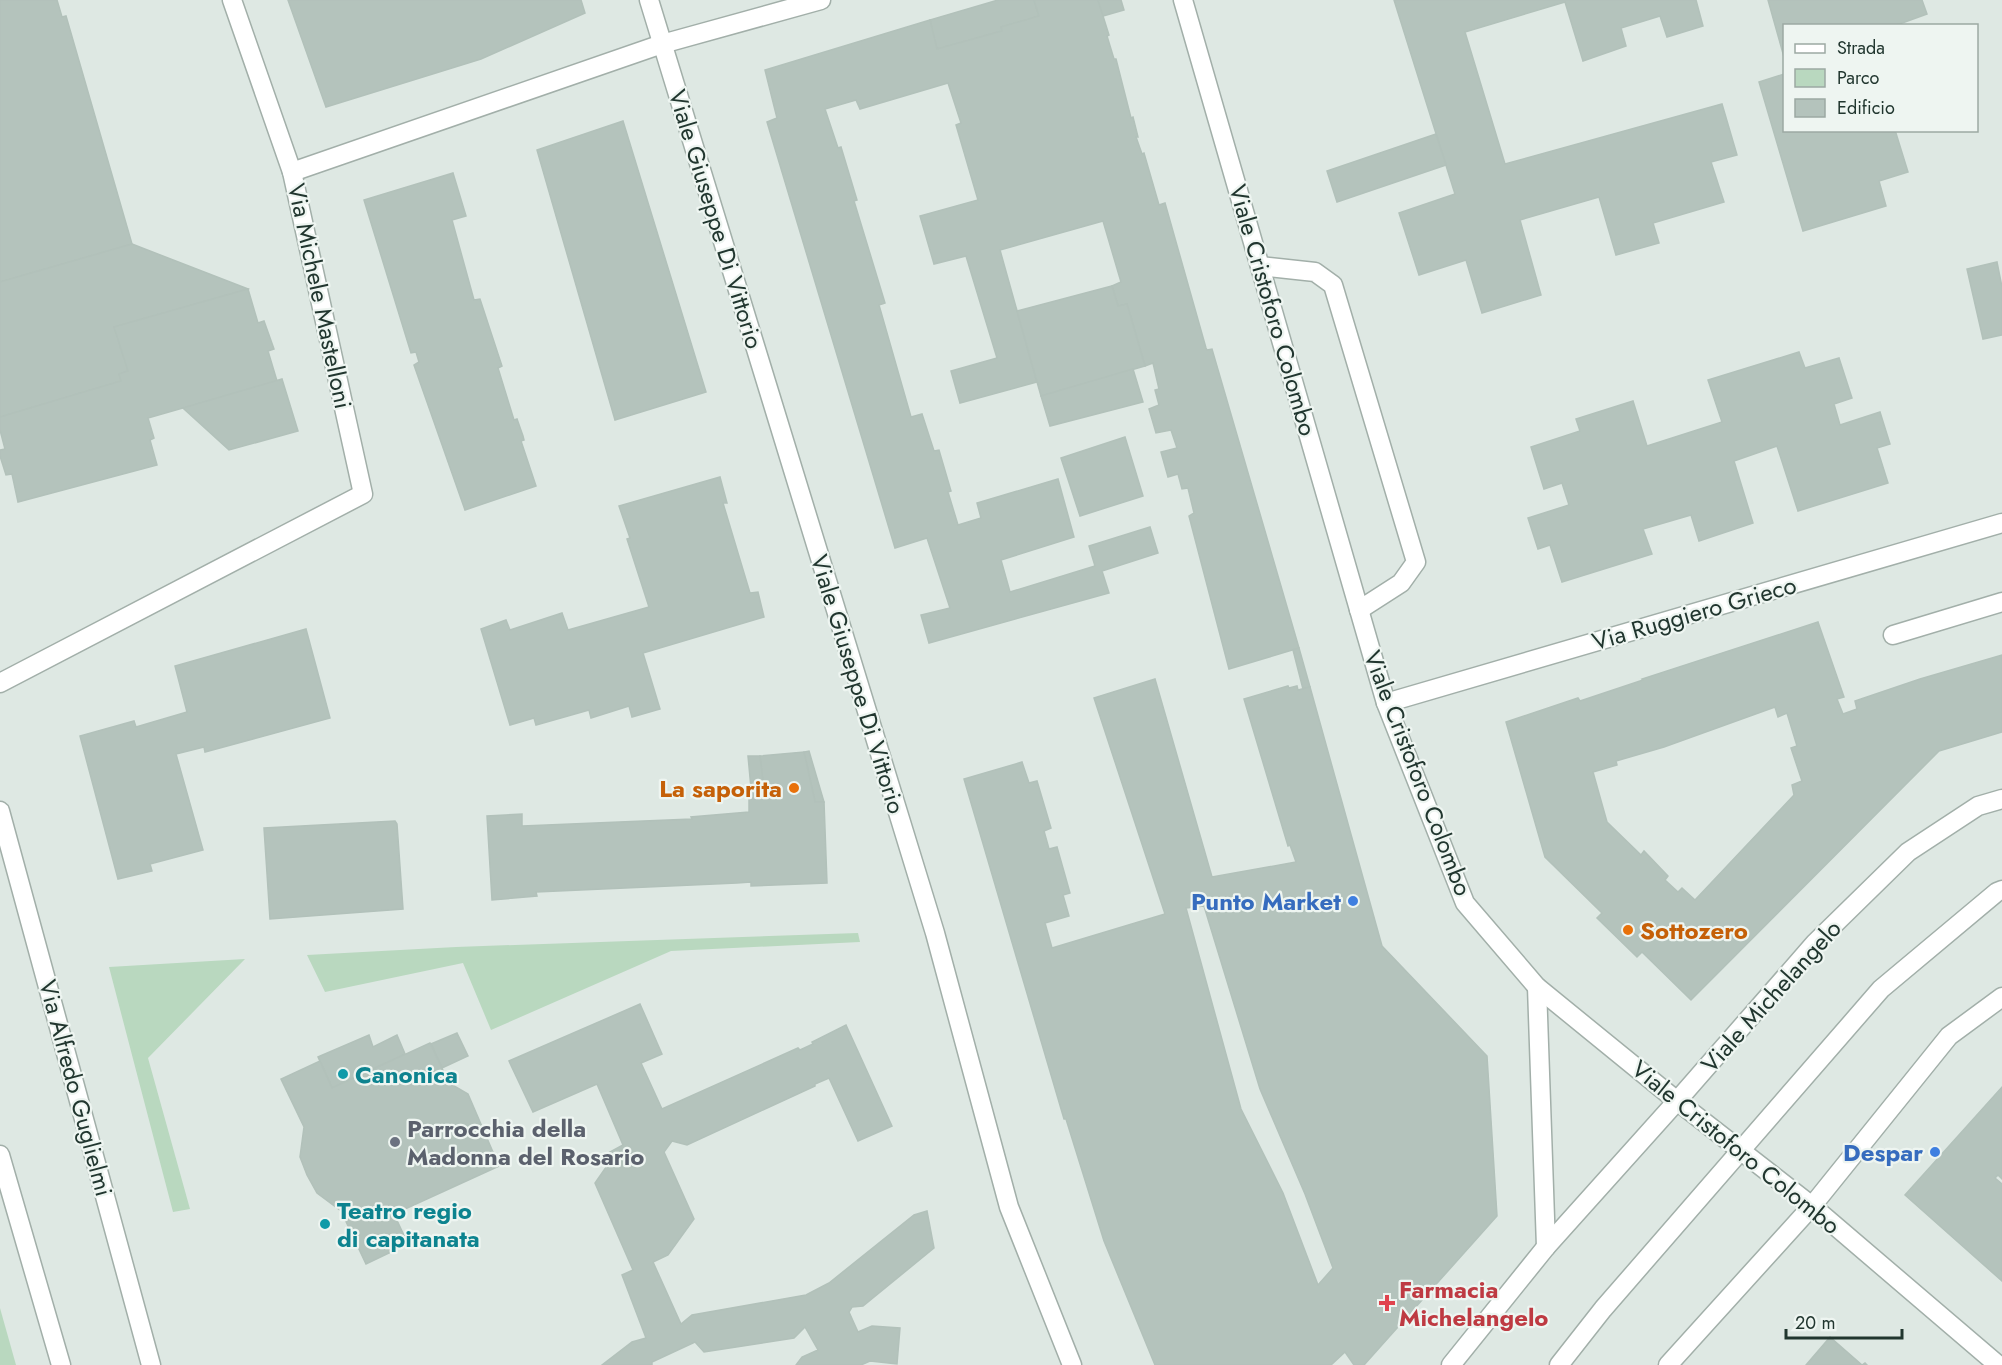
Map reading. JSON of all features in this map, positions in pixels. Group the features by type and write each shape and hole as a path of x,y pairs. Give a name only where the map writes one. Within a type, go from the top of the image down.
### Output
{"street":[{"path":"232,0 292,172"},
{"name":"Viale Giuseppe Di Vittorio","path":"649,0 934,933 1009,1207 1072,1365"},
{"name":"Via Michele Mastelloni","path":"0,683 363,494 292,172 662,44 821,0"},
{"name":"Viale Cristoforo Colombo","path":"1183,0 1386,703 1465,903 1537,987 1677,1101 1812,1206 1998,1365"},
{"path":"1260,266 1316,272 1333,285 1416,562 1401,584 1359,610"},
{"name":"Via Ruggiero Grieco","path":"1386,703 2002,523"},
{"path":"1893,635 2002,602"},
{"name":"Viale Michelangelo","path":"1451,1365 1546,1247 1815,943 1908,852 1978,806 2002,799"},
{"name":"Via Alfredo Guglielmi","path":"0,811 152,1365"},
{"path":"1559,1365 1603,1310 1881,989 2002,890"},
{"path":"1537,987 1546,1247"},
{"path":"1668,1365 1812,1206 1950,1036 2002,997"},
{"path":"0,1155 61,1365"}],"green space":[{"path":"858,933 860,942 671,951 491,1030 463,963 325,992 307,955 456,947"},
{"path":"245,959 148,1058 190,1209 173,1212 109,967"},
{"path":"0,1308 16,1365 0,1365"}],"building":[{"path":"0,0 57,0 62,17 66,16 132,244 0,282"},
{"path":"288,0 581,0 585,13 481,59 326,107"},
{"path":"998,0 1034,0 1039,16 1001,27 1002,31 937,49 930,20"},
{"path":"1034,0 1098,0 1131,118 1133,117 1138,137 1136,137 1142,154 1144,153 1159,205 1165,203 1206,348 1207,350 1212,349 1299,648 1229,669 1189,516 1194,513 1188,488 1182,489 1178,474 1168,477 1161,452 1177,448 1171,430 1156,433 1149,409 1159,405 1155,390 1159,389 1153,363 1145,366 1127,304 1118,306 1112,286 1121,282 1103,221 1000,250 1037,382 960,403 951,371 997,358 966,256 934,264 920,216 978,200 956,125 961,123 948,83 860,109 856,100 825,109 838,148 841,147 857,200 854,201 885,303 879,305 911,417 922,414 934,451 939,450 958,525 981,518 977,503 1058,479 1074,537 1001,560 1010,592 1095,566 1089,546 1150,527 1158,553 1102,571 1109,593 929,643 921,615 950,608 927,538 895,548 767,122 777,118 765,70 930,20 937,49 1002,31 1001,27 1039,16"},
{"path":"1098,0 1121,0 1124,10 1103,16"},
{"path":"1394,0 1696,0 1703,26 1667,37 1660,16 1621,28 1626,46 1583,61 1565,2 1465,32 1505,164 1722,104 1737,155 1711,162 1724,202 1653,223 1659,243 1616,255 1599,197 1520,220 1541,295 1482,313 1466,260 1419,275 1399,213 1455,194"},
{"path":"1768,0 1922,0 1927,14 1900,24 1783,24 1783,53"},
{"path":"1783,74 1783,132 1896,132 1908,172 1879,181 1886,206 1803,231 1759,82"},
{"path":"623,121 706,392 615,420 537,150"},
{"path":"1436,134 1446,165 1337,202 1327,171"},
{"path":"453,173 466,216 452,220 474,300 480,299 502,366 498,368 514,420 517,419 523,436 524,440 521,441 536,486 465,510 414,365 419,362 416,352 411,353 364,200"},
{"path":"132,244 248,289 114,327 128,371 119,374 121,381 0,417 0,282"},
{"path":"1997,262 2002,287 2002,335 1983,339 1967,269"},
{"path":"1112,286 1118,306 1127,304 1145,366 1041,396 1017,311"},
{"path":"248,289 258,323 264,321 274,349 268,351 277,381 148,418 154,438 150,440 157,465 18,502 12,474 6,475 0,456 0,450 5,449 0,430 0,417 121,381 119,374 128,371 114,327"},
{"path":"1799,352 1805,368 1839,358 1852,398 1834,404 1840,425 1880,412 1890,444 1877,448 1888,483 1798,511 1777,446 1734,461 1753,523 1699,541 1691,515 1643,529 1652,554 1562,582 1550,545 1538,549 1528,518 1569,505 1562,483 1544,489 1531,447 1580,431 1576,419 1633,401 1647,446 1722,422 1708,380"},
{"path":"1133,369 1143,402 1050,426 1041,396"},
{"path":"282,379 298,431 229,450 183,408"},
{"path":"1125,437 1143,496 1080,516 1061,458"},
{"path":"720,477 727,503 723,503 750,593 758,592 764,617 643,653 660,709 632,717 629,706 591,718 589,710 536,725 534,718 510,725 481,629 506,620 510,630 562,613 568,630 649,607 619,506"},
{"path":"1818,622 1844,697 1837,699 1843,714 1857,709 1855,701 2002,655 2002,732 1939,751 1691,1000 1642,952 1637,957 1597,918 1602,913 1545,857 1506,722 1578,698 1580,701","holes":["1775,707 1778,717 1787,713 1797,746 1791,748 1802,781 1792,785 1794,795 1695,900 1682,888 1678,892 1665,880 1668,876 1644,851 1641,855 1607,822 1593,772 1617,765 1616,761 1664,747"]},
{"path":"306,629 330,718 205,752 204,747 176,754 203,850 150,864 152,871 118,879 80,736 134,721 136,727 187,712 175,666"},
{"path":"1299,648 1310,687 1303,689 1293,650"},
{"path":"1155,679 1212,877 1296,862 1290,845 1288,846 1244,699 1288,686 1289,688 1297,686 1298,690 1310,687 1382,946 1487,1056 1497,1216 1364,1365 1354,1365 1345,1352 1331,1365 1155,1365 1104,1241 1066,1119 1064,1119 964,779 1022,762 1029,783 1037,781 1051,828 1044,831 1049,849 1057,847 1070,893 1063,895 1069,916 1045,923 1052,948 1165,914 1094,698","holes":["1204,906 1260,1089 1305,1194 1333,1268 1318,1285 1283,1193 1241,1109 1186,908"]},
{"path":"809,751 824,802 815,802 804,752"},
{"path":"804,752 815,802 824,802 827,883 751,886 751,882 536,892 537,896 492,900 487,816 522,814 522,826 692,819 691,817 749,812 749,799 765,798 760,756"},
{"path":"748,756 760,756 765,798 752,799"},
{"path":"395,821 403,909 270,919 264,828"},
{"path":"640,1004 662,1054 641,1063 662,1109 798,1048 800,1050 846,1025 892,1126 858,1141 829,1078 687,1145 672,1141 664,1152 694,1219 668,1255 653,1262 681,1324 692,1315 806,1295 829,1283 914,1215 927,1211 934,1248 863,1306 852,1307 849,1312 858,1332 872,1326 900,1328 897,1364 870,1361 861,1365 796,1365 802,1357 818,1350 805,1327 794,1338 704,1352 695,1342 652,1362 652,1365 602,1365 632,1342 646,1338 622,1275 633,1270 595,1183 611,1160 608,1153 623,1145 597,1084 533,1112 509,1061"},
{"path":"457,1033 468,1056 442,1068 431,1044"},
{"name":"Canonica","path":"369,1035 373,1047 397,1035 405,1054 332,1088 318,1057"},
{"name":"Parrocchia della Madonna del Rosario","path":"430,1043 449,1083 468,1094 499,1166 394,1214 408,1244 366,1264 341,1211 317,1193 307,1175 300,1157 304,1127 281,1079 320,1061 332,1088"},
{"path":"2002,1087 2002,1179 1998,1175 1995,1178 2002,1184 2002,1281 1905,1195"},
{"path":"1830,1337 1862,1365 1806,1365"}],"place":[{"name":"La saporita","path":"794,788"},
{"name":"Punto Market","path":"1353,901"},
{"name":"Sottozero","path":"1628,930"},
{"name":"Canonica","path":"343,1074"},
{"name":"Parrocchia della Madonna del Rosario","path":"395,1142"},
{"name":"Despar","path":"1935,1152"},
{"name":"Teatro regio di capitanata","path":"325,1224"},
{"name":"Farmacia Michelangelo","path":"1387,1303"}]}
